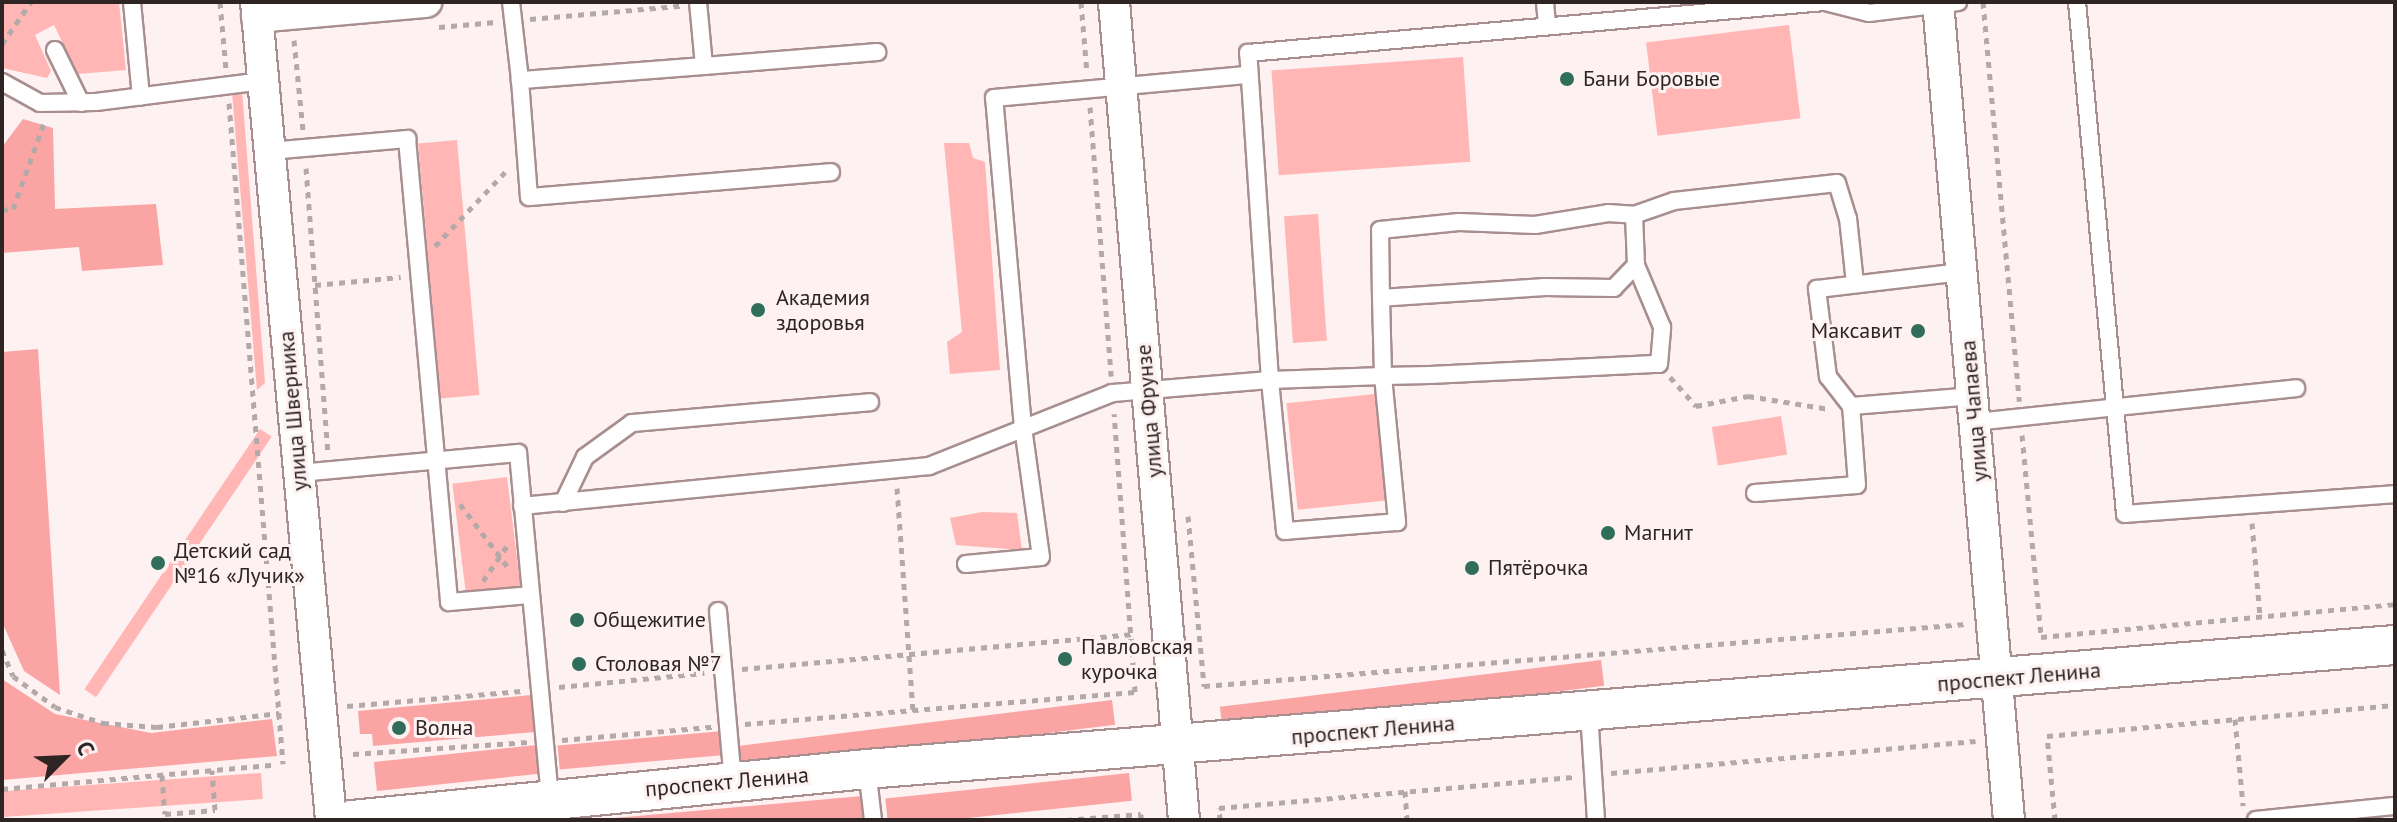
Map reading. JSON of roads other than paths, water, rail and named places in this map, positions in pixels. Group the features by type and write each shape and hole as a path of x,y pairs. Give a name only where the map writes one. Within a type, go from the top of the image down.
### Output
{"street":[{"path":"256,10 426,2"},
{"name":"улица Фрунзе","path":"1114,2 1184,820"},
{"name":"улица Чапаева","path":"1945,3 1962,272 2009,820"},
{"name":"улица Шверника","path":"256,10 331,820"},
{"name":"проспект Ленина","path":"352,820 867,769 2395,645"}],"lane":[{"path":"132,2 141,97"},
{"path":"511,2 529,197 831,172"},
{"path":"698,2 704,66"},
{"path":"1545,2 1547,26"},
{"path":"1855,284 1848,218 1837,183 1674,201 1634,215 1608,213 1535,225 1472,221 1380,230 1383,376 1397,522 1285,531 1270,380 1248,53 1825,2 1869,13 1945,3"},
{"path":"2077,2 2125,514 2395,494"},
{"path":"55,50 81,103"},
{"path":"520,80 877,52"},
{"path":"966,564 1041,557 1023,428 994,98 1249,75"},
{"path":"2,82 40,103 81,103 263,81"},
{"path":"269,151 407,139 449,602 530,595"},
{"path":"523,512 563,503 929,466 1112,393 1147,388 1659,364 1662,327 1636,265 1634,215"},
{"path":"1381,298 1545,287 1614,288 1636,265"},
{"path":"1755,493 1857,485 1851,406 1828,377 1817,289 1962,272"},
{"path":"1851,406 1973,409 2020,417 2296,388"},
{"path":"563,503 585,457 632,423 870,402"},
{"path":"299,473 437,467 518,453 550,799"},
{"path":"718,611 733,781"},
{"path":"1589,712 1596,820"},
{"path":"867,769 873,820"},
{"path":"2256,820 2395,806"}],"place":[{"name":"Бани Боровые","path":"1567,79"},
{"name":"Академия здоровья","path":"758,310"},
{"name":"Максавит","path":"1918,331"},
{"name":"Магнит","path":"1608,533"},
{"name":"Детский сад №16 «Лучик»","path":"158,563"},
{"name":"Пятёрочка","path":"1472,568"},
{"name":"Общежитие","path":"577,620"},
{"name":"Павловская курочка","path":"1065,659"},
{"name":"Столовая №7","path":"579,664"},
{"name":"Волна","path":"399,728"}]}
